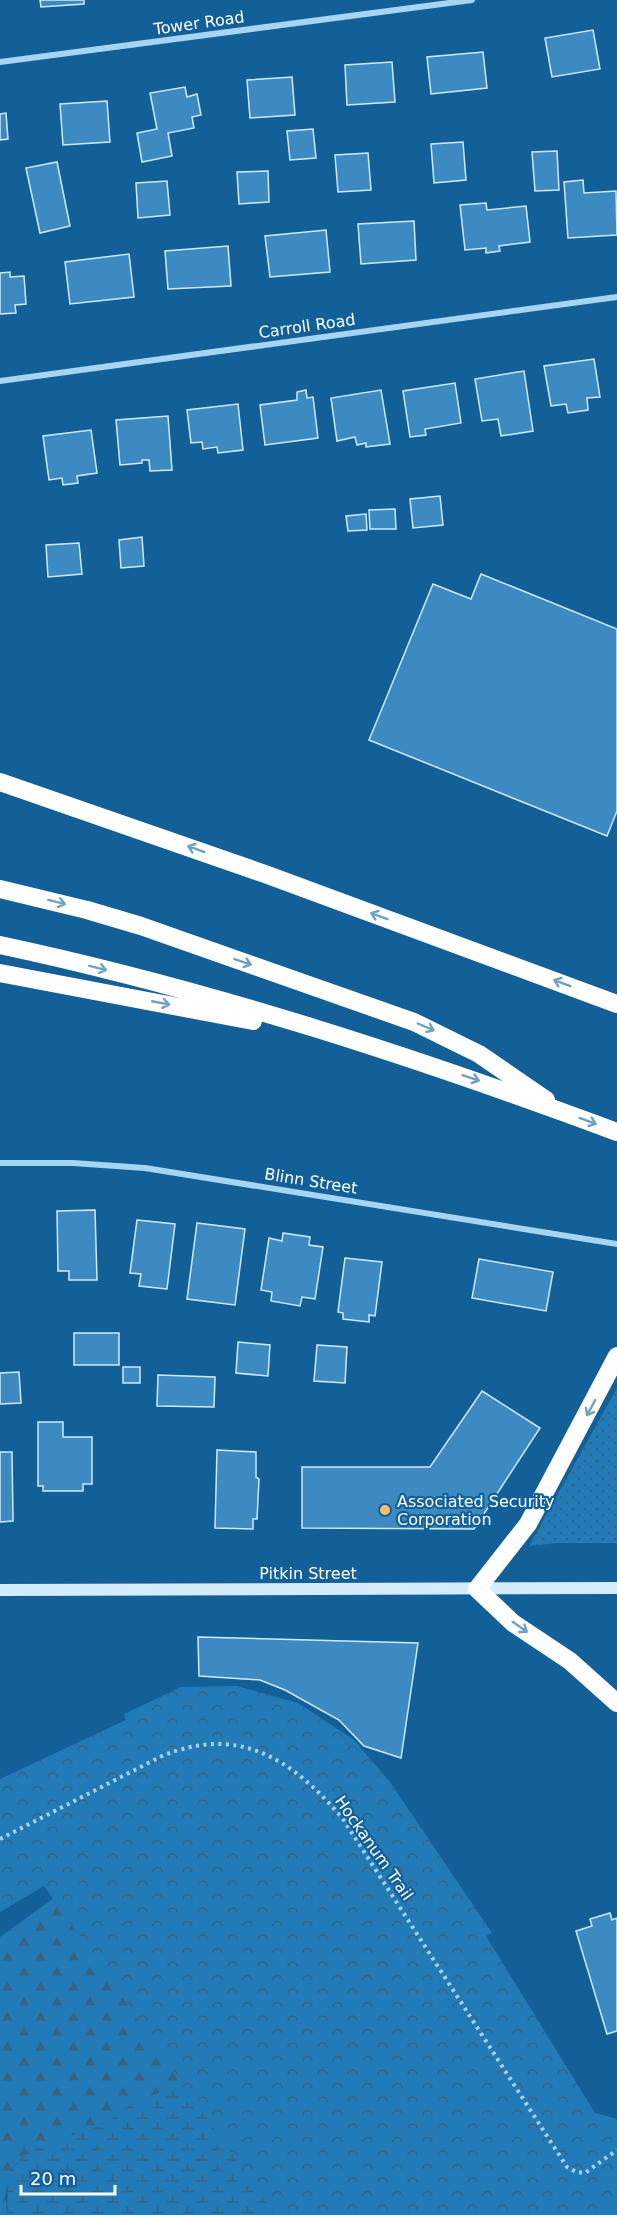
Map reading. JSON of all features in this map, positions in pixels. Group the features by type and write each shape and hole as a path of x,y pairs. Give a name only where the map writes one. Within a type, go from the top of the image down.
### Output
{"highway":[{"path":"0,782 265,874 617,1004"},
{"path":"0,889 141,926 427,1027 495,1064 559,1110"},
{"path":"0,945 171,987 356,1040 460,1074 617,1132"},
{"path":"0,973 356,1040"},
{"path":"617,1356 528,1524 477,1589 504,1615 570,1661 617,1702"}],"main road":[{"name":"Pitkin Street","path":"0,1590 617,1588"}],"street":[{"name":"Tower Road","path":"0,62 472,0"},
{"name":"Carroll Road","path":"0,381 617,297"},
{"name":"Blinn Street","path":"0,1163 83,1163 145,1168 617,1244"}],"path":[{"name":"Hockanum Trail","path":"0,1839 181,1748 197,1744 219,1743 245,1747 273,1758 301,1776 343,1819 567,2167 581,2174 589,2172 604,2157 617,2150"}],"green space":[{"path":"617,1388 617,1543 557,1543 529,1546"},
{"path":"237,1686 298,1703 354,1740 390,1782 492,1933 486,1936 595,2113 617,2119 617,2215 275,2215 44,1886 0,1912 0,1779 126,1720 124,1714 181,1687"},
{"path":"90,1872 368,2136 133,2104 98,2127 31,2152 19,2161 11,2173 7,2191 7,2215 0,2215 0,1937"},
{"path":"211,2070 347,2215 7,2215 8,2176 20,2159 38,2147 98,2127 133,2104"}],"building":[{"path":"40,0 84,0 84,4 41,7"},
{"path":"593,30 600,69 552,77 545,38"},
{"path":"483,52 487,88 431,94 427,57"},
{"path":"392,62 395,102 347,105 345,65"},
{"path":"292,77 295,115 250,118 247,80"},
{"path":"185,87 187,97 197,94 201,115 192,117 194,128 168,133 172,156 142,162 137,133 157,129 150,93"},
{"path":"107,101 110,142 63,145 60,104"},
{"path":"6,113 8,139 0,140 0,114"},
{"path":"313,129 316,158 290,160 287,131"},
{"path":"463,142 466,180 434,183 431,144"},
{"path":"557,151 559,190 535,191 532,152"},
{"path":"368,153 371,190 338,192 335,155"},
{"path":"57,162 70,226 40,233 26,168"},
{"path":"268,171 269,202 239,204 237,172"},
{"path":"583,180 584,193 616,191 617,235 568,238 564,182"},
{"path":"167,181 170,215 138,218 136,183"},
{"path":"486,203 487,210 526,206 530,242 499,246 500,251 486,253 486,248 465,250 460,205"},
{"path":"414,221 416,260 361,264 358,224"},
{"path":"326,230 330,272 270,277 265,236"},
{"path":"228,246 231,286 168,289 165,251"},
{"path":"129,254 134,297 70,304 65,262"},
{"path":"10,272 10,277 24,276 26,304 15,305 16,313 0,314 0,273"},
{"path":"594,359 600,397 587,398 588,410 568,413 566,404 551,406 544,366"},
{"path":"524,371 533,431 501,436 498,419 482,421 475,379"},
{"path":"455,383 461,423 425,429 426,435 410,437 403,391"},
{"path":"306,390 307,398 313,397 318,438 265,445 260,405 297,400 297,392"},
{"path":"381,390 390,444 366,447 366,443 357,445 355,437 337,441 331,398"},
{"path":"238,404 243,450 218,453 217,447 203,449 202,442 191,443 187,410"},
{"path":"168,416 172,470 150,471 149,460 120,465 116,420"},
{"path":"91,430 97,473 77,476 78,483 63,485 62,478 49,480 43,436"},
{"path":"440,496 443,525 413,528 410,499"},
{"path":"395,509 396,529 370,529 369,510"},
{"path":"366,514 367,530 348,531 346,516"},
{"path":"142,537 144,566 121,568 119,540"},
{"path":"79,543 82,574 48,577 46,545"},
{"path":"481,574 617,629 617,811 607,836 369,740 433,584 471,599"},
{"path":"95,1210 97,1280 69,1280 69,1271 58,1271 57,1211"},
{"path":"137,1220 175,1224 167,1289 139,1286 141,1274 130,1273"},
{"path":"197,1223 245,1229 235,1305 187,1299"},
{"path":"283,1233 310,1237 309,1245 323,1247 315,1299 302,1297 300,1306 271,1301 272,1292 261,1290 269,1238 282,1241"},
{"path":"345,1258 382,1262 375,1316 369,1315 369,1322 343,1319 343,1313 338,1312"},
{"path":"479,1259 553,1272 546,1311 472,1298"},
{"path":"74,1333 119,1333 119,1365 74,1365"},
{"path":"238,1342 270,1345 268,1376 236,1373"},
{"path":"317,1345 347,1347 345,1383 314,1381"},
{"path":"123,1367 140,1367 140,1383 123,1383"},
{"path":"19,1372 21,1403 0,1404 0,1373"},
{"path":"158,1375 215,1377 214,1407 157,1406"},
{"path":"482,1391 540,1428 474,1529 302,1528 302,1467 430,1467"},
{"path":"38,1422 63,1422 63,1437 92,1437 92,1484 83,1484 83,1491 43,1491 43,1486 38,1486"},
{"path":"217,1450 256,1452 256,1477 259,1479 257,1519 253,1519 253,1529 215,1528"},
{"path":"0,1452 12,1452 13,1521 0,1522"},
{"path":"198,1637 418,1643 401,1758 364,1746 339,1720 285,1690 260,1680 199,1676"},
{"path":"610,1913 612,1920 617,1918 617,2031 607,2034 576,1931 592,1926 590,1919"}],"place":[{"name":"Associated Security Corporation","path":"385,1510"}]}
